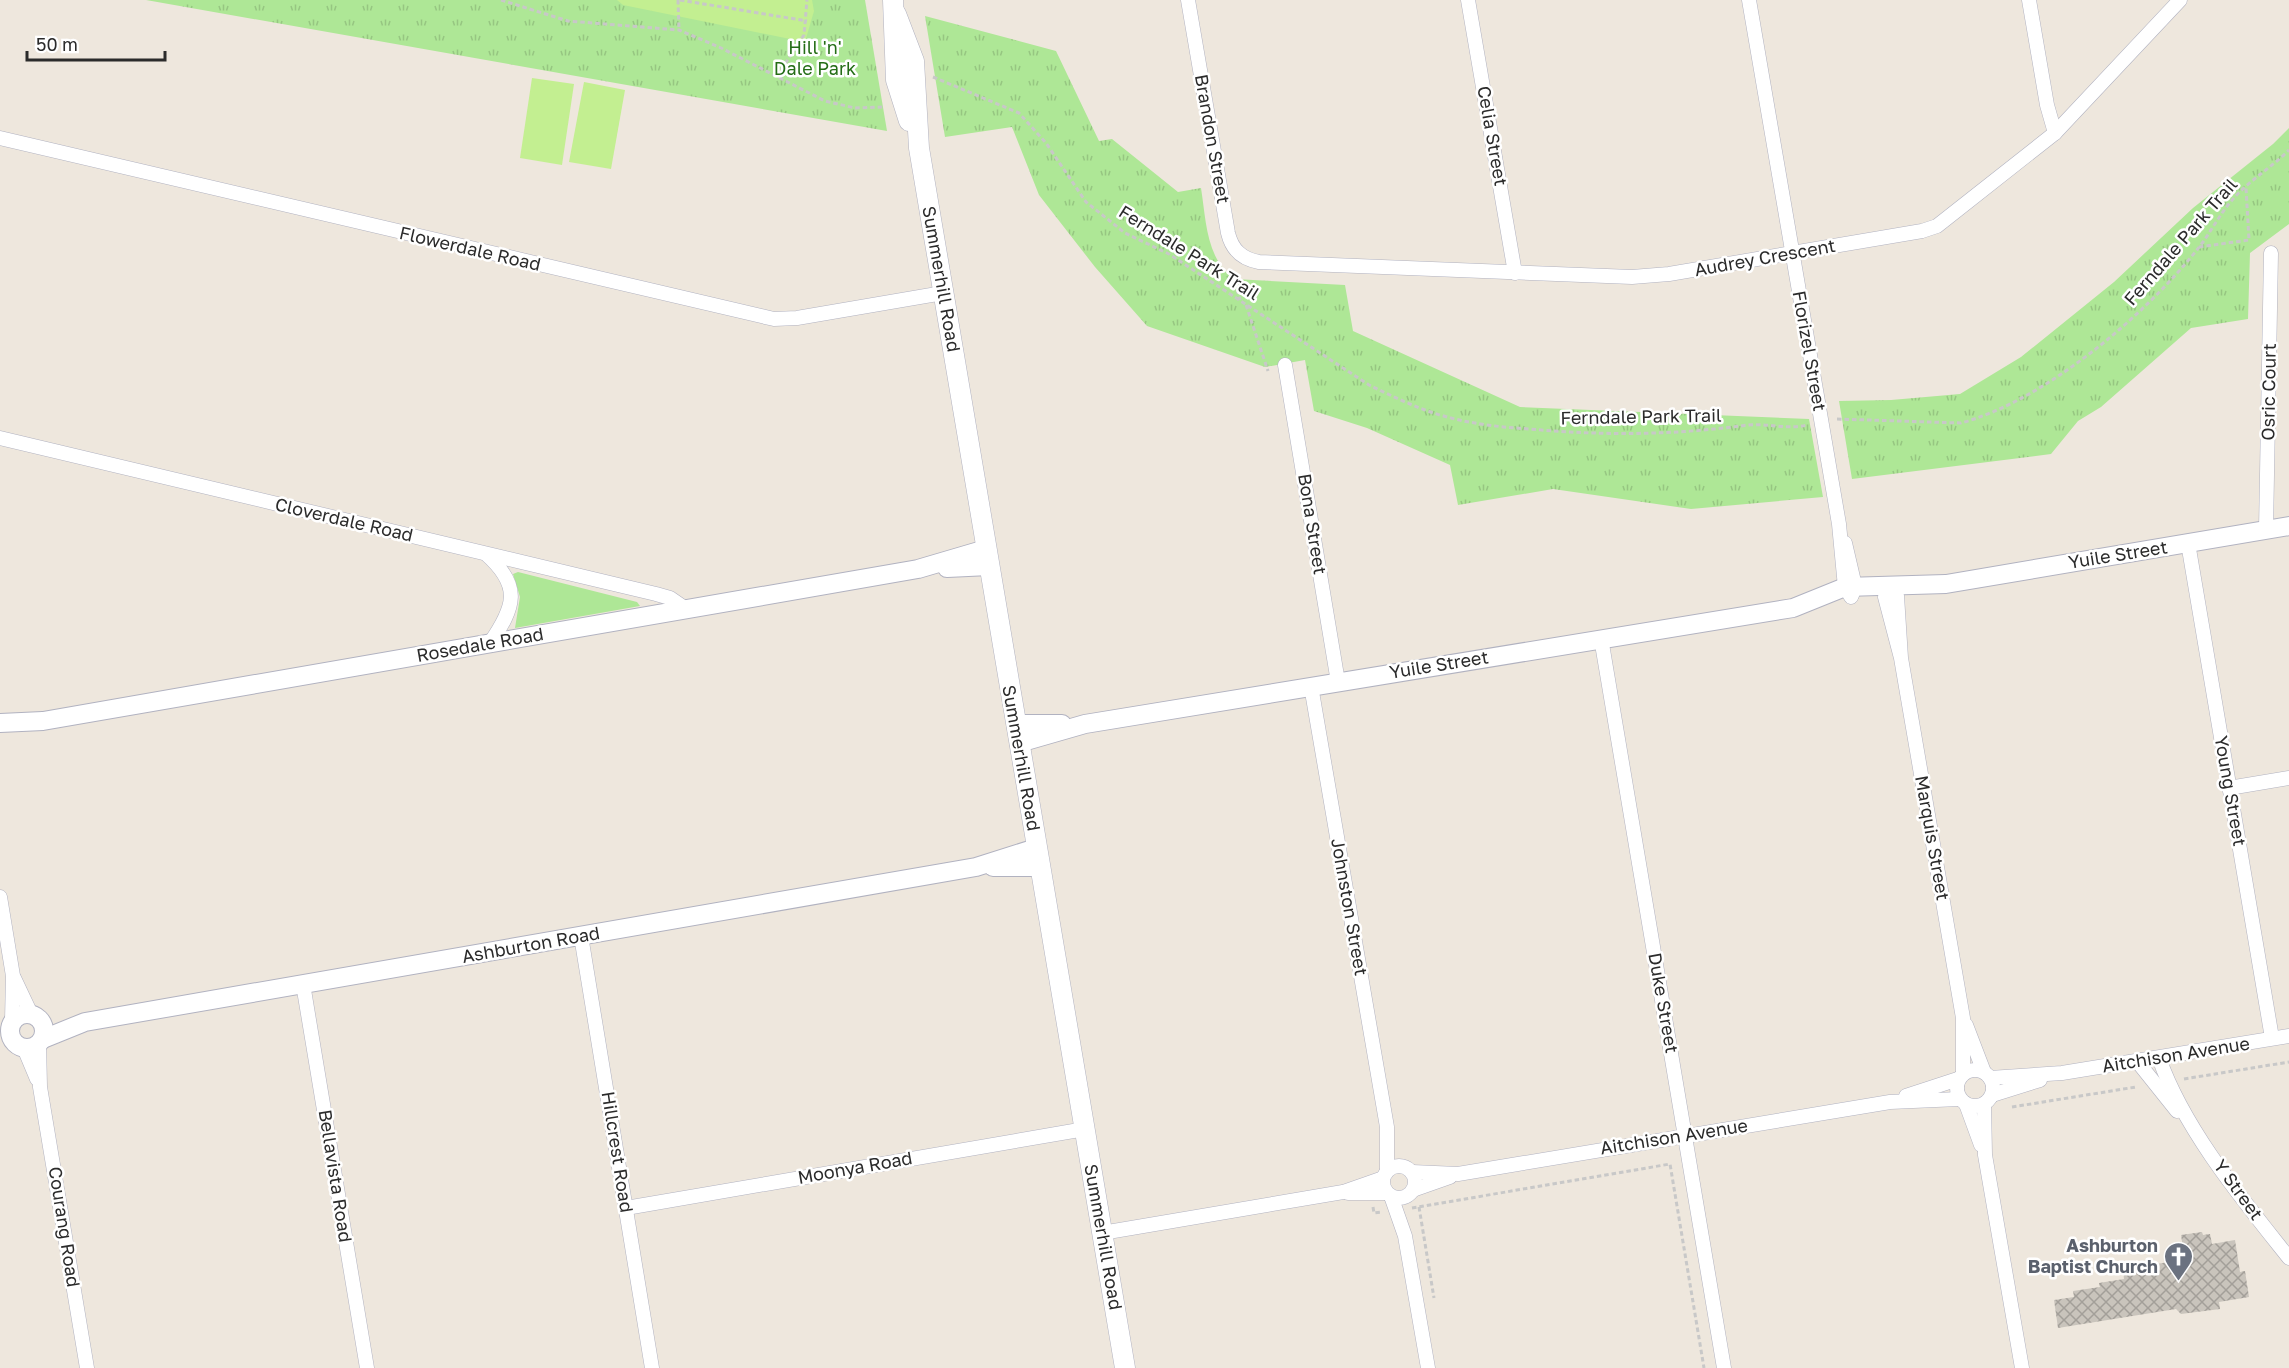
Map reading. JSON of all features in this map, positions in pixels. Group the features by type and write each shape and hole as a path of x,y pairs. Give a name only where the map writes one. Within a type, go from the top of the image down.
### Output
{"main road":[{"name":"Summerhill Road","path":"894,7 914,61 919,148 1125,1368"},
{"name":"Summerhill Road","path":"894,7 896,80 919,148"}],"street":[{"name":"Brandon Street","path":"1188,0 1230,241 1246,259 1259,261"},
{"name":"Celia Street","path":"1468,0 1515,273"},
{"name":"Florizel Street","path":"1749,0 1850,590"},
{"path":"2029,0 2047,105 2055,133"},
{"name":"Audrey Crescent","path":"1259,261 1643,277 1931,229 2055,133 2180,0"},
{"name":"Flowerdale Road","path":"0,138 774,319 797,318 943,293"},
{"name":"Osric Court","path":"2266,530 2271,253"},
{"name":"Bona Street","path":"1286,365 1338,682"},
{"name":"Cloverdale Road","path":"0,438 657,594 670,598 686,609"},
{"name":"Yuile Street","path":"1017,734 1601,638 1793,608 1824,607 1850,590 1890,593 1920,592 1946,584 2289,526"},
{"name":"Young Street","path":"2188,543 2272,1038"},
{"path":"484,553 500,567 508,582 512,599 510,612 490,643"},
{"name":"Rosedale Road","path":"0,736 43,722 988,557"},
{"name":"Marquis Street","path":"1890,593 1963,1018 1961,1077"},
{"name":"Duke Street","path":"1601,638 1724,1368"},
{"name":"Johnston Street","path":"1311,686 1387,1127 1385,1174 1389,1194"},
{"name":"Rosedale Road","path":"0,723 43,722"},
{"path":"2229,788 2289,778"},
{"name":"Ashburton Road","path":"18,1036 85,1022 1038,857"},
{"path":"0,897 13,976 44,1028 18,1036 20,1015 35,1016"},
{"name":"Hillcrest Road","path":"581,936 652,1368"},
{"name":"Courang Road","path":"13,976 18,1036 40,1087 87,1368"},
{"name":"Bellavista Road","path":"303,984 367,1368"},
{"name":"Ashburton Road","path":"35,1016 85,1022"},
{"name":"Marquis Street","path":"1963,1018 1987,1075"},
{"name":"Aitchison Avenue","path":"1987,1075 2062,1073 2289,1036"},
{"name":"Y Street","path":"2159,1058 2167,1082 2187,1121 2289,1258"},
{"name":"Y Street","path":"2137,1061 2166,1101 2187,1121"},
{"path":"1985,1155 1987,1075 1973,1070 1961,1077 1956,1089 1985,1155 2022,1368"},
{"name":"Aitchison Avenue","path":"1988,1100 2062,1073"},
{"name":"Aitchison Avenue","path":"1890,1102 1961,1077"},
{"path":"1963,1102 1975,1107 1988,1100"},
{"name":"Aitchison Avenue","path":"1389,1194 1410,1193 1458,1174 1890,1102 1963,1102"},
{"name":"Johnston Street","path":"1387,1127 1415,1181 1410,1193"},
{"name":"Moonya Road","path":"626,1208 1085,1129"},
{"path":"1343,1192 1385,1174 1407,1169"},
{"name":"Aitchison Avenue","path":"1407,1169 1458,1174"},
{"path":"1102,1233 1343,1192 1389,1194 1405,1236 1428,1368"},
{"path":"1405,1236 1410,1193"}],"path":[{"path":"501,0 568,21 679,30 838,106 885,108 884,102"},
{"path":"679,30 679,0 807,21"},
{"path":"777,76 804,35 807,0"},
{"name":"Ferndale Park Trail","path":"915,82 928,76 942,79 1019,112 1046,143 1086,202 1125,232 1169,254 1369,385 1439,415 1474,424 1583,434 1720,430 1751,425 1788,428 1850,419 1961,423 2005,405 2101,345 2138,313 2199,247 2234,198 2289,150"},
{"path":"2199,247 2251,241 2246,187"},
{"path":"1233,275 1241,302"},
{"path":"1246,305 1268,371"},
{"path":"1434,1299 1419,1207 1670,1164 1704,1368"}],"green space":[{"name":"Hill 'n' Dale Park","path":"146,0 865,0 887,131"},
{"path":"617,0 812,0 814,11 805,42 623,5"},
{"path":"925,16 1056,51 1099,141 1112,139 1178,192 1201,188 1206,225 1213,250 1225,271 1234,279 1345,285 1353,331 1520,407 1809,419 1823,497 1691,509 1553,489 1458,505 1450,465 1367,428 1314,411 1305,360 1265,367 1147,326 1095,267 1039,195 1012,127 945,137"},
{"path":"532,78 574,84 562,165 520,158"},
{"path":"584,82 625,90 611,169 569,162"},
{"path":"2289,128 2289,224 2250,253 2248,319 2191,328 2101,407 2078,421 2051,454 1852,479 1839,401 1891,400 1960,394 2021,357 2114,282 2193,208 2273,144"},
{"path":"518,572 637,602 640,606 515,628 520,597 513,574"}],"building":[{"name":"Ashburton Baptist Church","path":"2202,1232 2203,1235 2210,1234 2212,1244 2235,1240 2240,1272 2245,1271 2249,1297 2219,1302 2220,1309 2181,1314 2176,1309 2058,1328 2054,1300 2074,1297 2073,1291 2100,1287 2099,1283 2124,1279 2123,1269 2169,1262 2167,1250 2183,1248 2181,1235"}],"place":[{"name":"Ashburton Baptist Church","path":"2179,1282"}]}
